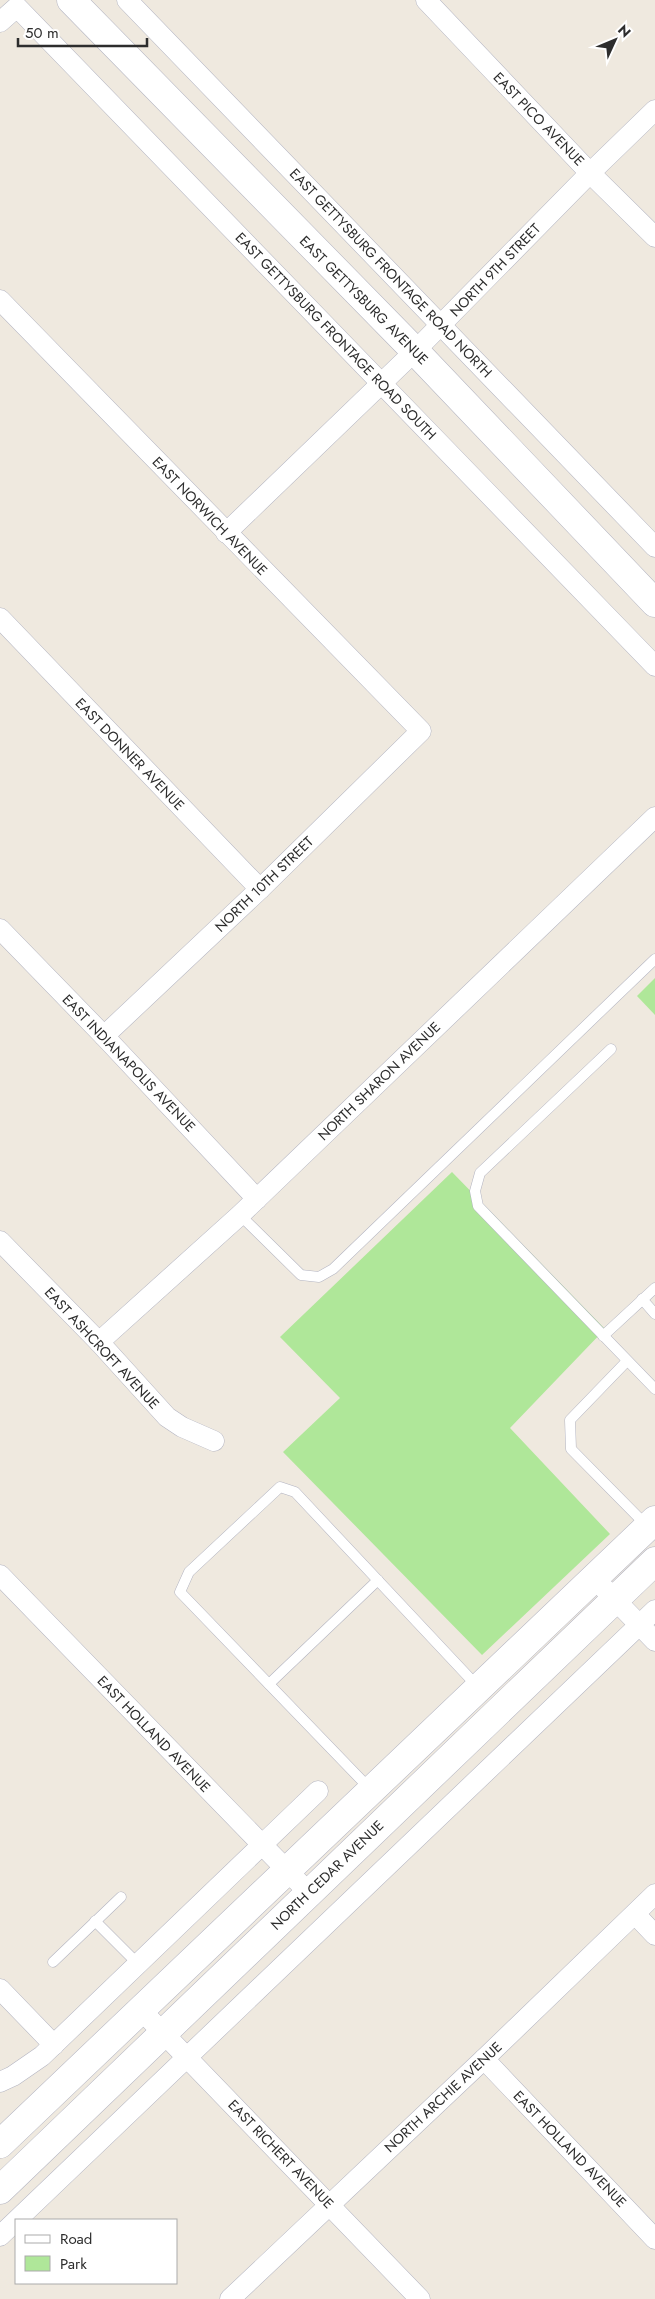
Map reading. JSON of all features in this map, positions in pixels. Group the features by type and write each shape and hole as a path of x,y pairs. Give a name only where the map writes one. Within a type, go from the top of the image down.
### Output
{"main road":[{"name":"EAST GETTYSBURG AVENUE","path":"70,0 415,351 655,603"},
{"path":"0,2144 651,1523"},
{"name":"NORTH CEDAR AVENUE","path":"0,2190 655,1561"}],"street":[{"name":"EAST GETTYSBURG FRONTAGE ROAD NORTH","path":"127,0 655,547"},
{"name":"EAST PICO AVENUE","path":"426,0 590,173 655,237"},
{"name":"EAST GETTYSBURG FRONTAGE ROAD SOUTH","path":"0,22 16,6 655,666"},
{"name":"NORTH 9TH STREET","path":"226,533 382,384 590,173 655,110"},
{"name":"EAST NORWICH AVENUE","path":"0,300 421,731"},
{"name":"EAST DONNER AVENUE","path":"0,618 260,890"},
{"name":"NORTH 10TH STREET","path":"104,1036 260,890 421,731"},
{"name":"NORTH SHARON AVENUE","path":"99,1342 257,1199 655,817"},
{"name":"EAST INDIANAPOLIS AVENUE","path":"0,929 104,1036 257,1199"},
{"name":"EAST ASHCROFT AVENUE","path":"0,1241 99,1342 167,1417 182,1427 214,1442"},
{"name":"EAST HOLLAND AVENUE","path":"0,1575 309,1893"},
{"path":"594,1578 655,1642"},
{"path":"18,2219 655,1610"},
{"path":"0,2082 13,2076 42,2056 318,1791"},
{"name":"NORTH ARCHIE AVENUE","path":"230,2299 655,1894"},
{"path":"635,1914 655,1935"},
{"path":"0,1989 54,2045"},
{"name":"EAST RICHERT AVENUE","path":"141,2010 420,2299"},
{"name":"EAST HOLLAND AVENUE","path":"484,2059 655,2239"},
{"path":"0,2236 15,2222"}],"lane":[{"path":"240,1215 301,1275 319,1277 333,1269 655,959"},
{"path":"611,1049 480,1173 475,1191 478,1206 655,1388"},
{"path":"603,1336 655,1288"},
{"path":"642,1299 655,1314"},
{"path":"627,1361 570,1420 571,1449 651,1523"},
{"path":"371,1790 180,1592 190,1572 245,1520 280,1487 295,1492 479,1688"},
{"path":"269,1684 378,1580"},
{"path":"54,1962 121,1896"},
{"path":"95,1922 138,1964"}],"green space":[{"path":"655,978 655,1015 637,996"},
{"path":"452,1172 605,1329 510,1428 610,1534 482,1655 283,1452 340,1398 280,1337"}]}
